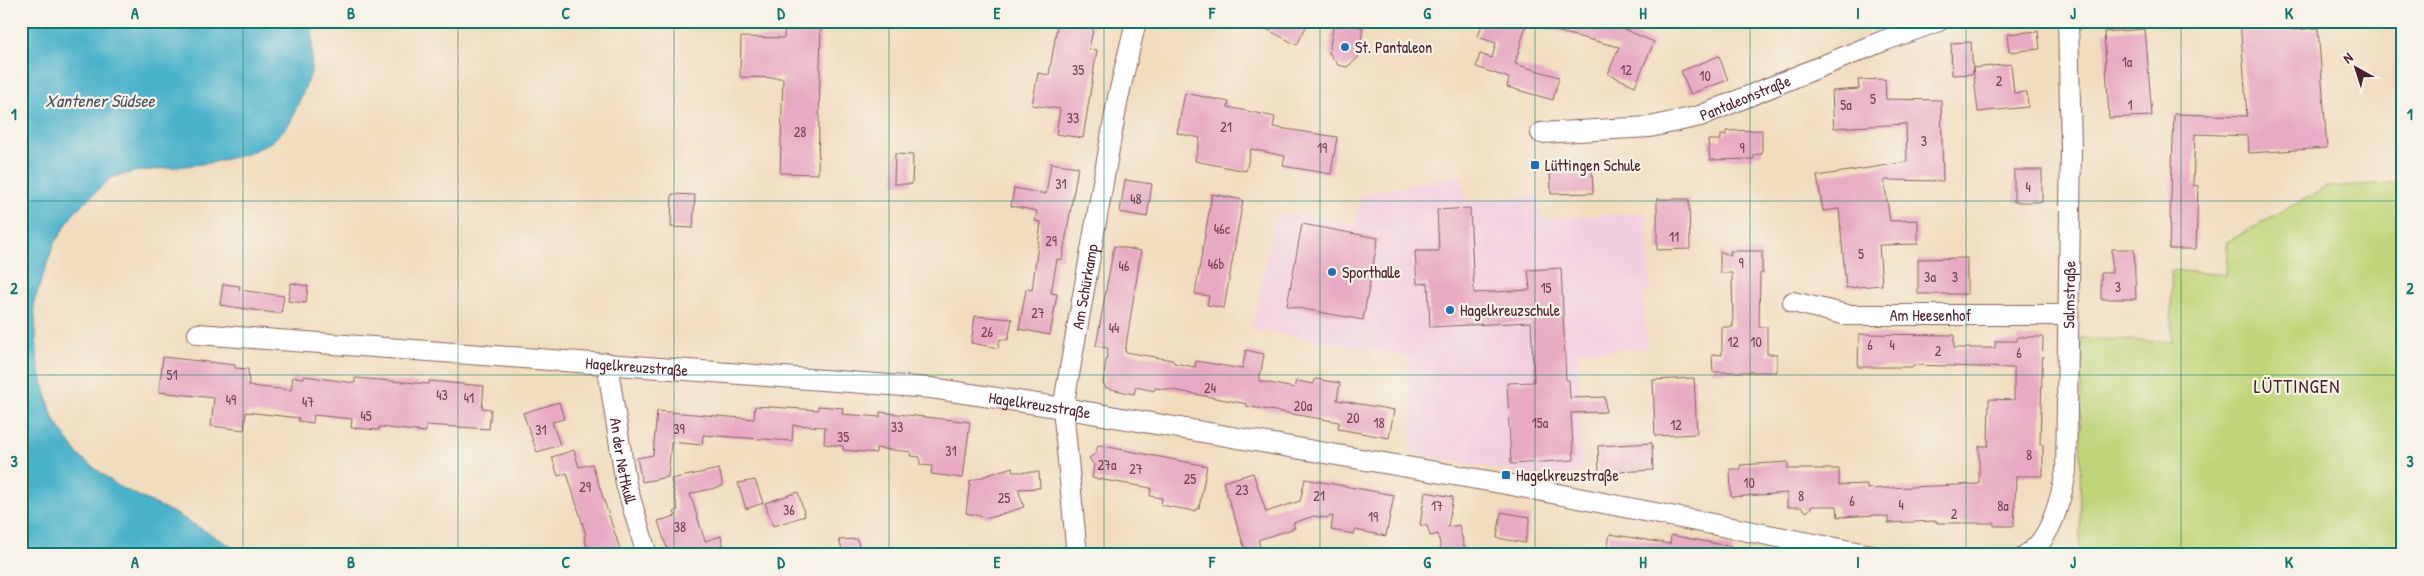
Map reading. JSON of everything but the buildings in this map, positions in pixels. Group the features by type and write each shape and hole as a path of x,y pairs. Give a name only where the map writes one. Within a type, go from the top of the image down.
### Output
{"street":[{"name":"Am Schürkamp","path":"1077,555 1063,408 1118,98 1136,21"},
{"name":"Pantaleonstraße","path":"1541,133 1650,127 1700,116 1883,41 1939,21"},
{"name":"Salmstraße","path":"2029,554 2048,530 2060,503 2066,472 2071,147 2068,21"},
{"name":"Am Heesenhof","path":"1793,302 1847,316 2068,315"},
{"name":"Hagelkreuzstraße","path":"198,334 931,388 1063,408 1506,484 1871,555"},
{"name":"An der Nettkull","path":"607,363 626,484 647,555"}],"shaded area":[{"name":"Hagelkreuzschule","path":"1461,175 1466,201 1539,196 1541,219 1647,212 1650,291 1642,291 1647,349 1578,351 1581,470 1563,481 1411,453 1411,410 1407,356 1252,329 1276,212 1355,225 1361,195"}],"green space":[{"path":"2403,182 2403,555 2089,555 2080,548 2081,338 2172,342 2171,270 2226,275 2227,242 2326,187"}],"water":[{"name":"Xantener Südsee","path":"21,21 313,21 311,73 290,123 273,141 247,154 210,163 133,172 111,178 75,211 54,244 34,302 38,366 53,418 79,456 118,486 178,515 246,555 21,555"}],"place":[{"name":"St. Pantaleon","path":"1345,47"},
{"name":"Lüttingen Schule","path":"1535,165"},
{"name":"Sporthalle","path":"1332,272"},
{"name":"Hagelkreuzschule","path":"1450,310"},
{"name":"Hagelkreuzstraße","path":"1506,475"}],"district":[{"name":"LÜTTINGEN","path":"2297,386"}]}
